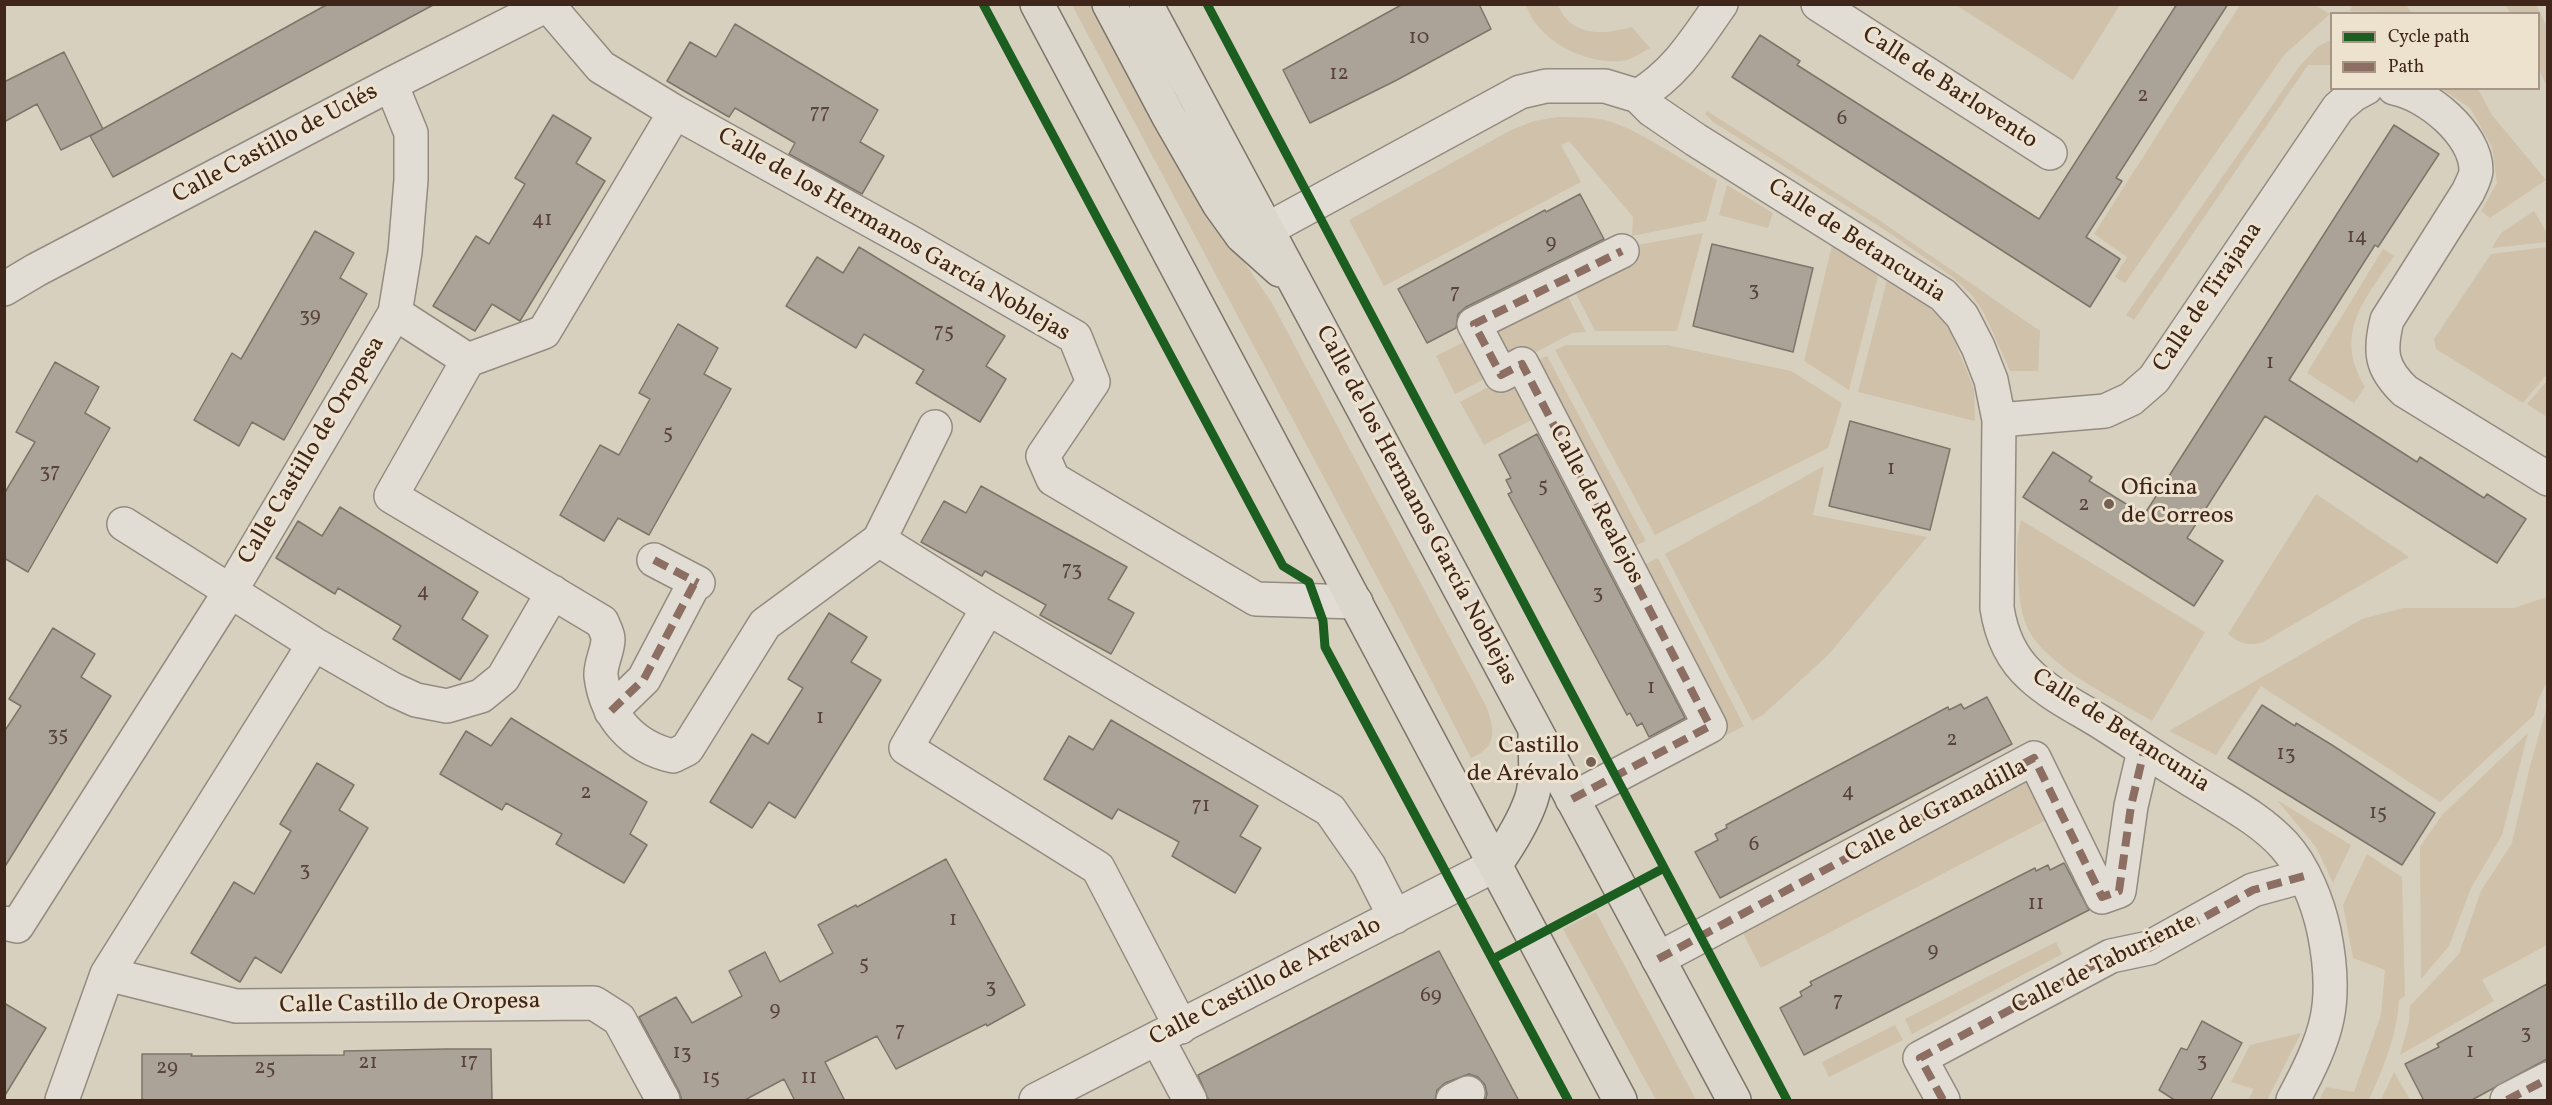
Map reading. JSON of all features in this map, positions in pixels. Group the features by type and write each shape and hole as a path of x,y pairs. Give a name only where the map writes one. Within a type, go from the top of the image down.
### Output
{"main road":[{"path":"1037,4 1620,1101"},
{"name":"Calle de los Hermanos García Noblejas","path":"1109,4 1169,117 1220,204 1242,236 1295,283"},
{"name":"Calle de los Hermanos García Noblejas","path":"1146,4 1734,1101"},
{"name":"Calle de los Hermanos García Noblejas","path":"1495,865 1509,846 1531,800 1535,774 1535,730"}],"street":[{"path":"1638,96 1660,83 1678,63 1721,4"},
{"name":"Calle de Barlovento","path":"1818,4 2050,153"},
{"name":"Calle de los Hermanos García Noblejas","path":"549,5 601,67 675,112 909,241 1075,337 1093,382 1043,456 1053,479 1256,599 1356,602"},
{"name":"Calle Castillo de Uclés","path":"4,289 391,84 549,5"},
{"name":"Calle Castillo de Oropesa","path":"4,923 17,926 231,590 395,313 405,252 411,180 411,133 391,84"},
{"name":"Calle de Betancunia","path":"1266,230 1520,93 1546,86 1605,86 1638,96 1652,110 1695,140 1943,295 1962,316 1977,347 1991,380 1999,420 1997,608 2000,631 2012,654 2030,676 2144,751 2261,822 2286,847 2304,876 2320,916 2330,960 2331,992 2327,1024 2318,1053 2293,1101"},
{"name":"Calle de Tirajana","path":"1999,420 2105,411 2131,399 2154,379 2337,108 2362,90"},
{"path":"2402,90 2439,110 2464,135 2473,150 2476,171 2469,192 2387,320 2382,339 2383,357 2390,376 2405,391 2547,479"},
{"path":"675,112 544,332 468,360 391,496 602,622 609,638 601,674 611,711 626,731 653,752 673,756 687,748 765,624 879,540 935,427"},
{"name":"Calle de Realejos","path":"1572,799 1710,726 1522,364 1501,375 1474,324 1622,251"},
{"name":"Calle Castillo de Oropesa","path":"395,313 468,360"},
{"name":"Calle Castillo de Oropesa","path":"124,524 314,644 394,690 416,700 447,706 481,696 502,678 554,592"},
{"path":"879,540 988,608 1330,810 1369,866 1395,917"},
{"path":"611,711 644,679 696,583 654,560"},
{"path":"988,608 906,748 1098,868 1169,1032 1190,1101"},
{"path":"62,1101 107,974 314,644"},
{"name":"Calle de Granadilla","path":"1658,959 2034,758 2102,897 2119,891 2131,806 2144,751"},
{"name":"Calle Castillo de Arévalo","path":"1036,1101 1495,865"},
{"name":"Calle de Taburiente","path":"1943,1101 1920,1058 2111,956 2149,948 2253,890 2304,876"},
{"name":"Calle Castillo de Oropesa","path":"107,974 236,1006 594,1003 619,1019 663,1101"},
{"path":"2507,1101 2547,1079"}],"shaded area":[{"path":"2405,4 2411,12 2349,11 2353,5"},
{"path":"1072,5 1096,5 1231,243 1272,303 1486,706 1491,722 1492,737 1490,743 1480,754 1471,758"},
{"path":"1526,5 1558,5 1571,23 1589,31 1610,31 1632,27 1650,48 1625,61 1592,59 1564,48 1552,39 1532,18"},
{"path":"1956,5 2120,5 2073,80"},
{"path":"2240,5 2315,5 2330,14 2284,55 2125,283 2115,277 2127,257 2094,234"},
{"path":"2506,5 2536,5 2540,12 2510,12"},
{"path":"2540,13 2547,27 2547,86 2540,72"},
{"path":"2330,40 2330,65 2308,65 2134,320 2126,315 2299,67 2318,46"},
{"path":"2443,90 2479,90 2492,115 2546,180 2490,218 2481,211 2497,183 2492,147 2470,108"},
{"path":"1707,111 1879,220 2040,331 2038,371 2010,371 1985,315 1972,295 1951,276 1885,230 1713,122 1705,114"},
{"path":"1558,117 1593,118 1617,124 1646,138 1717,180 1706,221 1632,236 1633,217 1569,141 1561,145 1581,182 1384,286 1349,220 1511,130 1534,121"},
{"path":"1727,185 1773,213 1768,228 1719,215"},
{"path":"2534,211 2547,233 2547,242 2492,248 2501,233"},
{"path":"1703,233 1677,331 1595,331 1572,286 1632,246"},
{"path":"1832,245 1878,276 1849,390 1804,361"},
{"path":"2547,247 2547,374 2523,403 2436,349 2434,339 2491,254"},
{"path":"2383,249 2394,256 2363,303 2352,334 2352,350 2356,368 2365,387 2354,403 2307,373"},
{"path":"1887,280 1929,307 1943,321 1952,335 1974,389 1975,421 1858,392"},
{"path":"1564,289 1586,332 1572,333 1503,370 1484,332"},
{"path":"1476,336 1494,374 1455,394 1436,356"},
{"path":"1566,345 1667,345 1791,371 1842,403 1828,448 1655,535 1555,350"},
{"path":"1547,356 1646,541 1628,549 1529,364"},
{"path":"1517,372 1539,416 1484,445 1460,402"},
{"path":"2547,381 2547,417 2527,404"},
{"path":"1824,466 1813,515 1927,537 1829,654 1764,714 1752,721 1665,554"},
{"path":"2316,494 2409,557 2263,642 2249,644 2236,640 2228,634"},
{"path":"2021,520 2205,632 2152,721 2066,669 2050,657 2028,629 2018,582 2017,547"},
{"path":"1658,558 1744,726 1725,736 1635,569"},
{"path":"2547,597 2547,682 2534,715 2440,802 2261,686 2216,755 2169,731 2362,619 2403,608 2514,608"},
{"path":"2547,706 2547,945 2482,980 2494,1001 2400,1055 2409,1022 2410,1006 2459,954 2481,891 2512,843"},
{"path":"2528,733 2502,835 2471,888 2449,946 2421,979 2420,847 2442,815"},
{"path":"2030,772 2052,817 1761,968 1738,924"},
{"path":"2277,800 2351,845 2333,883 2316,847"},
{"path":"2367,854 2402,877 2405,996 2399,1000 2392,1039 2369,1100 2319,1100 2326,1087 2354,1092 2381,1015 2385,970 2353,958 2343,905"},
{"path":"1596,912 1696,1100 1656,1100 1563,929"},
{"path":"2056,942 2062,954 1912,1034 1905,1019"},
{"path":"1895,1025 1903,1040 1829,1077 1822,1062"},
{"path":"2301,1033 2267,1100 2248,1100 2254,1089 2231,1082 2250,1045"},
{"path":"2394,1072 2410,1100 2381,1100"}],"building":[{"path":"328,4 435,4 113,177 90,136"},
{"path":"1403,4 1479,4 1491,29 1395,81 1310,123 1283,70"},
{"path":"2177,4 2228,4 2116,178 2122,181 2086,237 2120,259 2090,307 1732,77 1760,35 1800,61 1797,65 2039,219"},
{"path":"735,24 878,110 860,142 884,156 862,194 789,154 795,143 735,108 729,117 667,81 690,42 716,57"},
{"path":"64,52 103,129 61,150 37,104 4,122 4,82"},
{"path":"553,115 591,138 576,163 605,181 520,321 492,304 475,331 433,306 476,236 489,244 525,184 515,178"},
{"path":"2394,125 2439,154 2378,247 2375,245 2289,380 2417,462 2420,457 2484,498 2487,494 2526,519 2497,563 2265,416 2187,538 2223,561 2194,606 2023,497 2053,452 2092,477 2089,481 2144,515"},
{"path":"1580,194 1604,239 1466,307 1458,314 1456,328 1427,343 1398,289 1545,210 1546,212"},
{"path":"315,231 354,253 340,278 367,294 284,440 252,422 239,446 194,420 232,353 241,359"},
{"path":"1712,244 1813,268 1793,352 1693,326"},
{"path":"859,247 1005,336 986,366 1006,379 980,422 916,383 924,370 864,334 856,348 786,306 817,257 843,273"},
{"path":"678,324 718,348 704,374 731,389 649,535 618,518 604,541 560,515 600,445 619,455 650,399 639,393"},
{"path":"55,362 99,387 85,413 110,428 28,572 4,558 4,494 35,442 16,432"},
{"path":"1850,421 1950,449 1930,530 1829,506"},
{"path":"1537,434 1685,718 1649,737 1642,723 1637,726 1630,713 1627,715 1508,494 1512,492 1506,480 1511,478 1499,455"},
{"path":"981,486 1127,567 1108,599 1134,613 1111,654 1040,615 1046,605 985,571 982,576 921,542 944,501 966,513"},
{"path":"340,507 478,592 462,619 488,636 460,680 393,639 401,626 338,588 335,594 276,558 298,521 322,536"},
{"path":"829,613 867,637 851,662 881,680 795,818 769,802 752,828 710,802 752,734 768,744 803,688 788,679"},
{"path":"53,628 95,654 81,677 111,696 4,868 4,732 21,706 9,699"},
{"path":"1987,697 2012,744 1720,898 1695,852 1718,840 1715,834 1727,828 1726,825 1948,707 1949,710 1961,704 1964,709"},
{"path":"2262,705 2295,726 2296,723 2332,745 2435,813 2402,865 2228,758"},
{"path":"511,718 647,802 630,834 647,845 624,883 556,844 562,834 506,803 502,810 440,774 466,731 491,746"},
{"path":"1111,720 1258,806 1240,836 1261,848 1235,893 1172,856 1179,842 1118,809 1112,819 1044,779 1069,736 1093,750"},
{"path":"317,763 354,785 339,810 368,828 281,973 255,957 240,982 191,953 234,882 254,894 291,831 280,824"},
{"path":"946,859 1025,1005 987,1026 986,1024 896,1069 877,1036 825,1062 845,1101 795,1101 784,1079 743,1101 682,1101 679,1091 639,1017 676,997 692,1023 742,996 729,971 765,952 780,982 833,953 818,925 856,905 857,907"},
{"path":"2064,863 2089,910 1804,1055 1780,1008 1802,996 1800,992 1812,985 1810,982 2035,868 2036,871 2048,865 2050,870"},
{"path":"1439,951 1519,1101 1485,1101 1487,1094 1485,1085 1478,1077 1469,1074 1445,1083 1437,1090 1435,1101 1209,1101 1198,1075"},
{"path":"2547,984 2547,1059 2470,1101 2424,1101 2405,1064 2439,1047 2437,1044"},
{"path":"4,1003 46,1028 4,1097"},
{"path":"2202,1021 2242,1043 2210,1101 2176,1101 2159,1090 2181,1048 2187,1050"},
{"path":"491,1049 492,1101 142,1101 142,1054 344,1055 344,1051"}],"marked path":[{"path":"1572,799 1710,726 1522,364 1501,375 1474,324 1622,251"},
{"path":"654,560 698,583"},
{"path":"611,711 644,679 695,582"},
{"path":"1658,959 2034,758 2102,897 2119,891 2131,806 2144,751"},
{"path":"1943,1100 1920,1058 2111,956 2149,948 2253,890 2304,876"},
{"path":"2507,1100 2548,1079"}],"cycle path":[{"path":"983,4 1283,566 1309,582 1323,621 1325,647 1568,1100"},
{"path":"1207,4 1787,1100"},
{"path":"1493,959 1664,868"}],"place":[{"name":"Oficina de Correos","path":"2109,504"},
{"name":"Castillo de Arévalo","path":"1591,762"}]}
